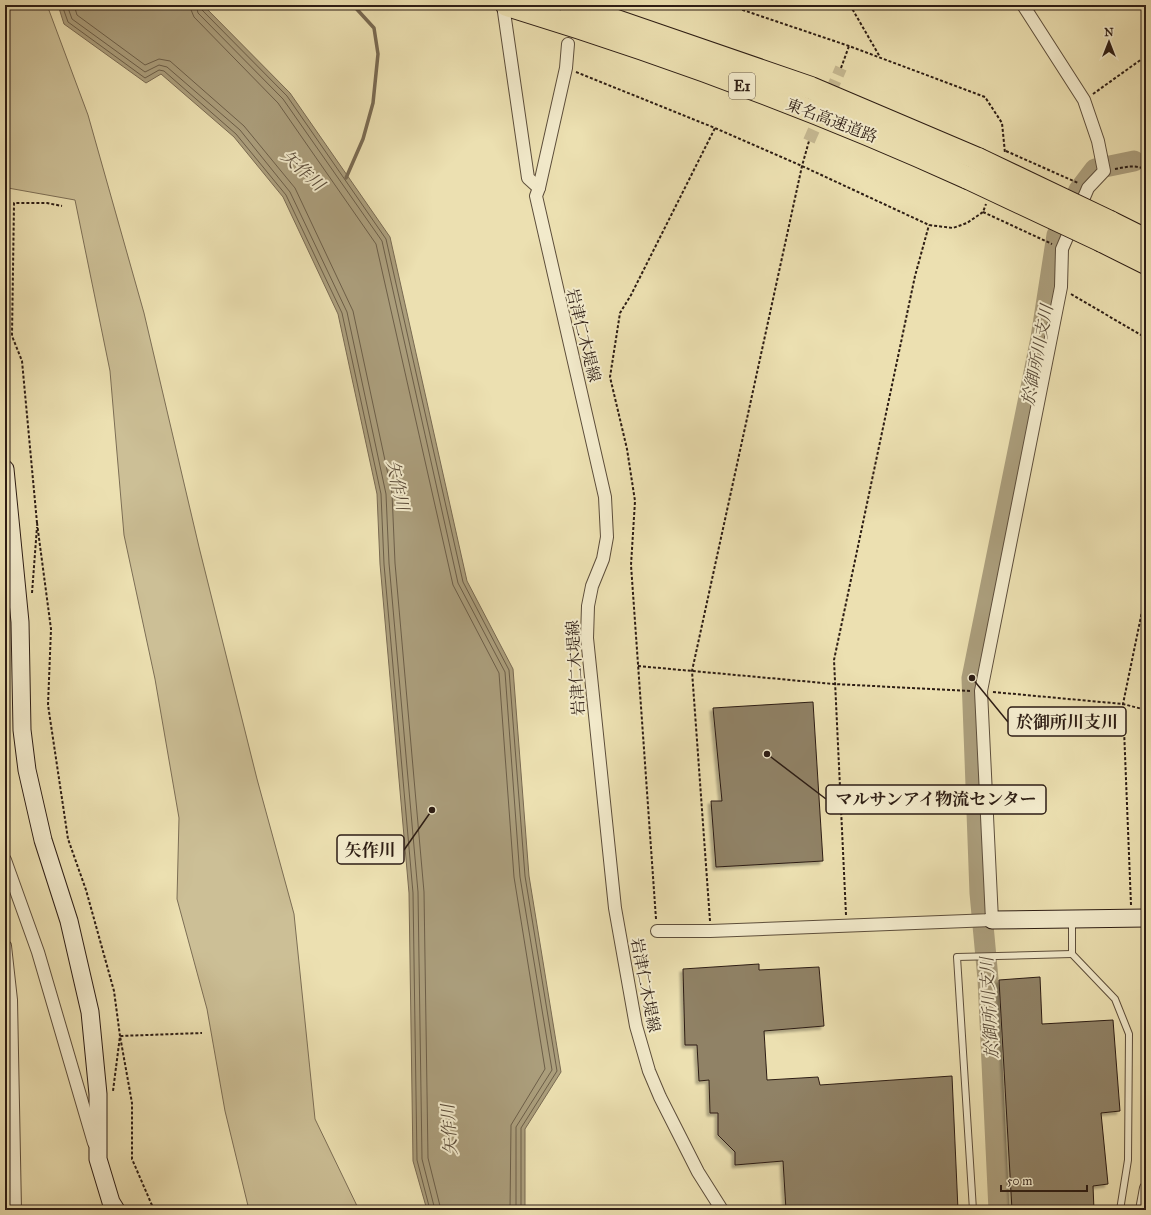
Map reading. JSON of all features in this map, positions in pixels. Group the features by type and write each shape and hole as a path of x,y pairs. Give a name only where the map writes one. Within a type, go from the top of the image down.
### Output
{"highway":[{"name":"東名高速道路","path":"506,5 601,36 803,108 897,145 973,168"},
{"name":"東名高速道路","path":"570,5 811,88 1106,232 1146,263"},
{"name":"東名高速道路","path":"1106,232 1146,240"}],"street":[{"path":"506,5 528,178 539,188"},
{"path":"992,920 981,691 1061,287 1062,249 1088,188 1104,171 1098,141 1084,100 1023,5"},
{"name":"岩津仁木堤線","path":"568,44 566,68 536,196 605,498 607,537 603,559 592,586 588,606 587,638 614,908 636,1026 649,1071 660,1097 695,1165 722,1210"},
{"path":"5,468 20,622 22,730 27,770 43,840 68,921 90,1012 98,1094 98,1159"},
{"path":"5,860 38,952 98,1159 111,1202 116,1210"},
{"path":"657,931 710,931 992,920 1139,918"},
{"path":"5,946 11,1000 15,1210"},
{"path":"1142,1210 1146,1188"}],"lane":[{"path":"1072,919 1072,954 1114,999 1129,1034 1128,1160 1120,1210"},
{"path":"973,1210 957,957 1072,954"}],"path":[{"path":"728,5 849,46 985,97 1002,123 1006,151 1088,188"},
{"path":"850,5 881,58"},
{"path":"841,68 849,46"},
{"path":"1084,100 1146,56"},
{"path":"566,68 715,128 802,166 929,225 953,228 967,223 983,212 1062,249"},
{"path":"657,931 631,565 635,501 627,449 610,377 620,313 631,295 715,128"},
{"path":"710,931 692,671 802,166 809,142"},
{"path":"1104,171 1132,166 1141,167 1146,170"},
{"path":"62,206 47,203 14,203 12,336 22,361 37,523 51,629 48,705 68,839 86,890 114,991 120,1036 132,1103 132,1159 154,1210"},
{"path":"847,925 834,660 915,276 929,225"},
{"path":"1061,287 1146,338"},
{"path":"32,599 37,523"},
{"path":"1139,918 1123,704 1146,592"},
{"path":"638,666 834,684 981,691 1123,704 1146,710"},
{"path":"120,1036 202,1033"},
{"path":"112,1098 120,1036"}],"shaded area":[{"path":"5,5 47,5 88,115 144,313 199,547 257,779 294,914 315,1119 359,1210 249,1210 225,1111 207,1009 177,899 179,818 155,679 124,535 110,371 75,200 8,188 5,142"}],"water":[{"path":"58,5 203,5 290,93 390,237 467,581 513,669 529,876 561,1072 525,1129 525,1210 427,1210 413,1161 409,893 380,564 377,494 338,314 283,197 234,137 161,74 146,83 64,24"}],"building":[{"path":"813,702 823,861 716,867 711,801 722,801 713,708"},
{"path":"759,964 759,970 819,967 824,1026 764,1031 767,1080 818,1077 820,1085 952,1076 958,1210 786,1210 783,1161 735,1165 735,1152 718,1135 718,1113 710,1113 709,1080 699,1081 697,1045 685,1045 683,969"},
{"path":"1040,977 1042,1024 1113,1020 1120,1111 1101,1113 1108,1184 1093,1186 1094,1210 1012,1210 999,980"}],"waterway":[{"path":"346,178 363,139 373,103 378,54 374,28 353,5"},
{"path":"1134,161 1146,153"},
{"name":"於御所川支川","path":"999,1210 988,979 980,893 972,678 1041,338 1057,235 1079,190 1095,169 1134,161"}],"tunnel":[{"path":"809,141 841,68"}],"place":[{"name":"於御所川支川","path":"972,678"},
{"name":"マルサンアイ物流センター","path":"767,754"},
{"name":"矢作川","path":"432,810"}]}
